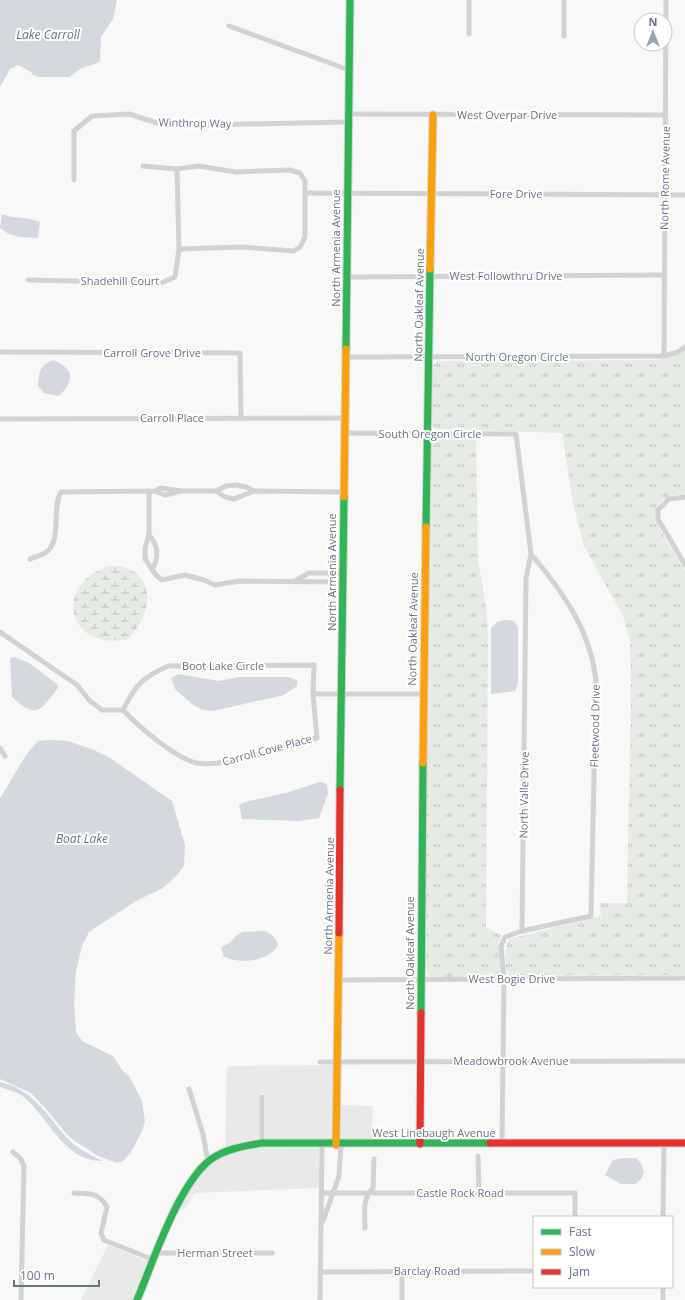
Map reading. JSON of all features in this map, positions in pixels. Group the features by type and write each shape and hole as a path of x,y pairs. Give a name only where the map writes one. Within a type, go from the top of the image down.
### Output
{"main road":[{"name":"North Armenia Avenue","path":"338,1145 344,418 347,357 347,193 350,0"},
{"name":"North Oakleaf Avenue","path":"420,1144 423,694 433,115"},
{"name":"West Linebaugh Avenue","path":"157,1253 182,1194 193,1176 208,1162 224,1152 262,1143 338,1145 685,1143"},
{"path":"137,1300 157,1253"}],"street":[{"path":"469,0 469,34"},
{"path":"564,0 564,36"},
{"name":"North Rome Avenue","path":"664,356 666,0"},
{"path":"230,26 349,70"},
{"name":"Winthrop Way","path":"74,180 74,131 92,116 129,114 160,124 198,125 348,122"},
{"name":"West Overpar Drive","path":"348,114 666,115"},
{"path":"144,166 177,168 198,166 236,172 290,170 300,173 305,181 305,237 300,247 294,251 242,247 179,249"},
{"name":"Shadehill Court","path":"28,280 162,283 175,277 179,249 177,168"},
{"name":"Fore Drive","path":"305,193 685,195"},
{"name":"West Followthru Drive","path":"348,277 664,275"},
{"name":"North Oregon Circle","path":"347,357 429,358 664,356 678,352 685,347"},
{"name":"Carroll Grove Drive","path":"0,352 240,353 241,418"},
{"name":"Carroll Place","path":"0,419 344,418"},
{"name":"South Oregon Circle","path":"344,433 516,434"},
{"name":"North Valle Drive","path":"516,434 531,554 526,578 522,932"},
{"path":"30,559 46,552 54,541 57,498 61,492 155,491 165,495 180,491 216,491 226,486 236,485 246,487 254,491"},
{"path":"149,491 149,535 145,548 145,559 152,570 162,580 184,575 204,580 215,585 240,581 343,582"},
{"path":"216,491 225,497 234,499 254,491 344,492"},
{"path":"685,497 669,499 658,510 658,519 685,565"},
{"path":"149,535 155,541 158,560 152,570"},
{"name":"Fleetwood Drive","path":"522,932 591,916 596,681 594,661 583,630 570,605 531,554"},
{"path":"294,582 309,573 343,573"},
{"path":"0,632 77,685 90,701 102,710 123,710"},
{"name":"Boot Lake Circle","path":"123,710 134,689 148,675 168,666 314,665 313,694"},
{"path":"313,694 423,694"},
{"name":"Carroll Cove Place","path":"123,710 138,726 184,758 198,763 227,762 317,738 313,694"},
{"path":"0,748 5,756"},
{"path":"502,1144 504,979 501,946 505,937 522,932"},
{"name":"West Bogie Drive","path":"339,980 685,978"},
{"name":"Meadowbrook Avenue","path":"320,1062 685,1061"},
{"path":"189,1089 203,1134 208,1162"},
{"path":"262,1096 262,1143"},
{"path":"663,1216 664,1143"},
{"path":"320,1300 322,1144"},
{"path":"321,1226 340,1176 338,1145"},
{"path":"12,1152 21,1159 24,1166 21,1300"},
{"path":"478,1156 479,1193"},
{"path":"365,1228 365,1200 367,1194 373,1188 374,1159"},
{"path":"74,1193 92,1194 102,1199 107,1207 101,1233 104,1240 154,1260"},
{"name":"Castle Rock Road","path":"321,1193 575,1193 575,1216"},
{"name":"Herman Street","path":"157,1253 272,1254"},
{"name":"Barclay Road","path":"321,1272 533,1271"},
{"path":"402,1272 402,1300"},
{"path":"663,1288 663,1300"}],"shaded area":[{"path":"335,1065 333,1141 265,1140 265,1094 260,1093 259,1141 225,1148 227,1066"},
{"path":"340,1105 373,1106 372,1141 339,1141"},
{"path":"262,1147 319,1148 319,1188 195,1193 185,1209 180,1208 196,1178 211,1163 224,1155"},
{"path":"108,1245 150,1262 134,1300 81,1300"}],"green space":[{"path":"685,350 685,494 679,494 664,499 656,509 656,513 663,535 685,570 685,975 510,976 506,968 505,958 506,947 509,939 601,916 599,903 627,903 631,694 630,641 623,616 584,546 573,503 562,433 435,429 430,425 432,366 438,361 657,360"},
{"path":"476,436 478,559 487,613 488,642 486,928 501,935 499,941 501,972 496,976 433,978 428,974 424,967 429,447 436,437"},
{"path":"107,566 117,566 132,570 140,577 145,586 147,605 144,615 134,633 127,640 107,640 96,638 81,628 76,621 73,605 78,588 89,576"}],"water":[{"name":"Lake Carroll","path":"0,0 117,0 113,19 101,37 100,62 82,68 69,77 40,77 33,75 31,72 18,65 10,69 0,87"},
{"path":"2,214 10,217 30,219 40,222 38,238 18,236 4,231 0,228"},
{"path":"54,360 66,368 70,376 68,385 59,396 44,393 38,386 41,369 50,361"},
{"path":"505,620 514,621 518,627 518,683 515,691 491,694 491,628 497,622"},
{"path":"14,657 29,663 57,684 58,688 47,702 38,710 27,709 12,697 10,658"},
{"path":"178,674 219,681 239,677 288,677 297,680 297,686 284,695 213,711 202,710 192,704 175,689 171,678"},
{"name":"Boat Lake","path":"38,741 68,741 94,750 110,758 172,801 185,845 184,866 163,888 136,901 89,932 82,946 76,971 74,1003 76,1032 82,1041 113,1056 122,1070 129,1076 142,1101 145,1122 142,1131 131,1152 123,1161 117,1163 98,1156 69,1137 31,1093 0,1079 0,798 32,747"},
{"path":"320,782 327,784 328,794 319,818 298,821 242,819 239,805 245,802 286,793"},
{"path":"263,931 273,936 278,945 274,951 268,955 246,961 224,957 221,947 230,943 236,936 243,932"},
{"path":"0,1082 21,1090 46,1112 74,1145 103,1161 78,1155 59,1138 25,1098 0,1087"},
{"path":"636,1158 641,1163 644,1172 641,1179 635,1184 621,1184 605,1175 613,1160"}],"traffic: fast":[{"path":"346,349 350,0"},
{"path":"426,527 430,269"},
{"path":"340,790 344,497"},
{"path":"421,1013 423,763"},
{"path":"137,1300 168,1225 187,1187 198,1172 210,1160 222,1153 262,1143 490,1143"}],"traffic: slow":[{"path":"430,269 433,115"},
{"path":"344,497 346,349"},
{"path":"423,763 426,527"},
{"path":"336,1145 339,933"}],"traffic: jam":[{"path":"339,933 340,790"},
{"path":"420,1144 421,1013"},
{"path":"490,1143 685,1143"}]}
